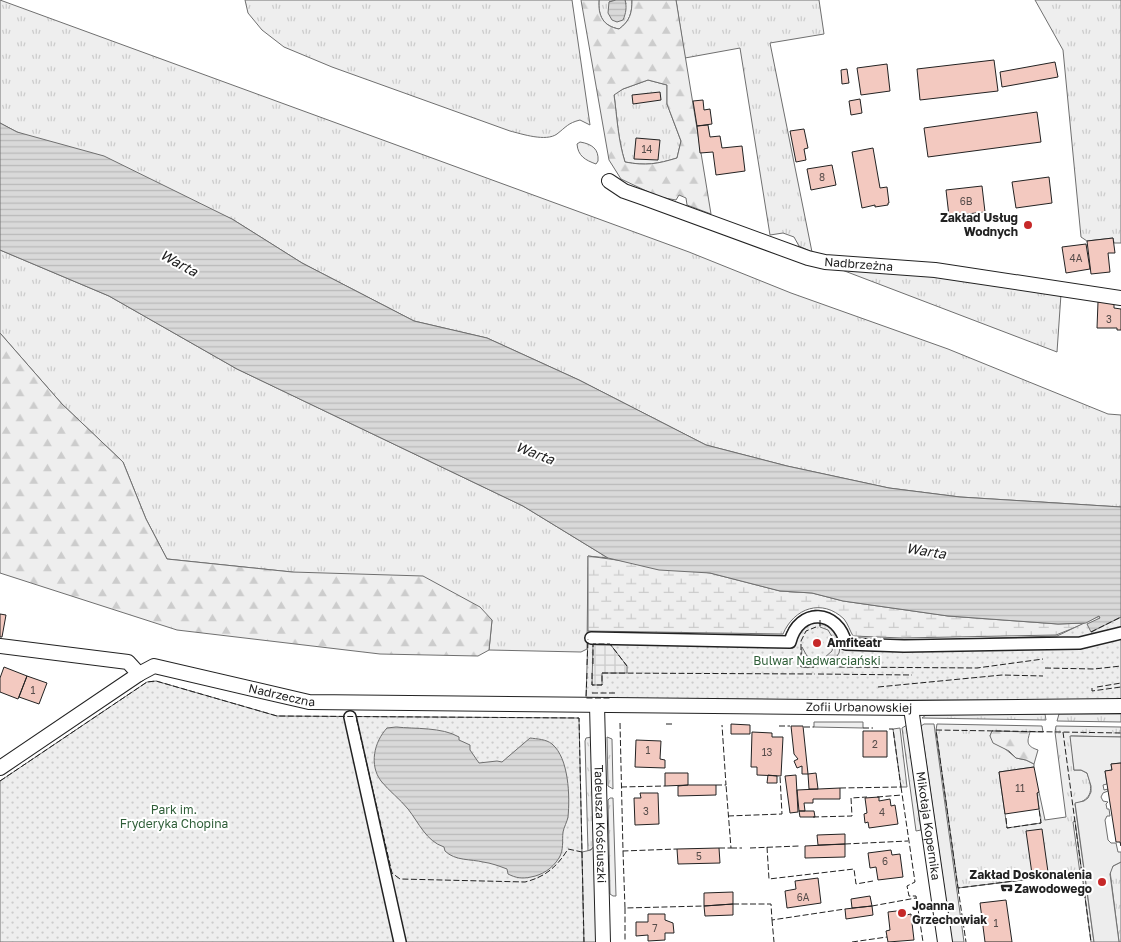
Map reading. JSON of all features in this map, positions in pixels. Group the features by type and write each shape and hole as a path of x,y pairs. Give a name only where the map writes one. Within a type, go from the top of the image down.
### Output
{"street":[{"name":"Nadbrzeżna","path":"609,181 624,191 808,258 825,262 934,270 1121,298"},
{"path":"591,638 790,642 792,632 797,625 809,618 820,616 832,620 839,626 844,634 846,644 904,646 1080,643 1121,633"},
{"path":"0,646 128,662 138,674"},
{"name":"Nadrzeczna","path":"0,768 138,674 154,666 309,702 597,705"},
{"name":"Zofii Urbanowskiej","path":"597,705 911,708 1121,706"},
{"name":"Tadeusza Kościuszki","path":"597,705 604,942"},
{"name":"Mikołaja Kopernika","path":"911,708 945,942"},
{"path":"350,717 400,942"}],"green space":[{"path":"0,0 689,252 791,293 948,349 1108,414 1121,415 1121,507 960,497 889,488 787,466 706,445 579,380 487,338 414,321 302,263 232,219 17,132 0,123"},
{"path":"245,0 572,0 590,125 580,120 552,136 527,135 510,131 332,67 284,47 262,30 248,13"},
{"path":"581,0 599,0 599,11 605,23 619,29 630,16 632,0 676,0 711,214 687,205 686,198 679,195 676,200 659,197 621,179 609,160","holes":["648,80 667,85 667,104 681,141 677,158 651,164 625,162 619,137 614,95 623,89"]},
{"path":"599,0 616,0 609,2 626,4 625,0 632,0 632,9 626,23 619,29 605,23 599,11"},
{"path":"676,0 819,0 824,34 770,43 812,252 799,246 794,237 783,233 770,235 740,48 685,58"},
{"path":"1035,0 1121,0 1121,243 1114,243 1113,238 1087,241 1081,237 1063,50"},
{"path":"648,80 667,85 667,104 681,141 677,158 651,164 625,162 619,137 614,94"},
{"path":"580,142 588,144 596,150 598,161 596,164 581,155 577,144"},
{"path":"0,250 109,296 237,369 523,506 608,558 588,556 587,649 581,652 489,650 492,620 292,572 167,559 146,519 123,462 62,404 0,333"},
{"path":"842,270 931,275 1061,294 1057,352"},
{"path":"0,333 62,404 123,462 146,519 167,559 292,572 423,576 480,607 492,620 489,650 478,656 380,654 177,630 0,573"},
{"path":"588,556 710,573 780,591 812,593 843,601 948,616 1058,624 1086,623 1056,635 902,638 853,636 844,619 827,609 818,608 801,612 788,625 783,634 588,631"},
{"name":"Bulwar Nadwarciański","path":"815,610 828,613 837,618 850,639 904,641 1057,636 1099,616 1091,631 1121,617 1121,700 586,698 588,634 785,637 792,622 804,614"},
{"name":"Park im. Fryderyka Chopina","path":"156,681 277,716 579,718 584,942 0,942 0,781 147,682"},
{"path":"1045,714 1046,720 922,718 926,715"},
{"path":"1059,714 1121,714 1121,722 1057,721"},
{"path":"814,722 863,722 863,728 814,727"},
{"path":"937,724 1042,726 1043,732 992,731 990,736 1016,758 1034,764 1034,767 999,772 1007,828 1041,823 1037,793 1039,792 1045,820 1066,817 1055,732 1056,726 1121,727 1121,737 1071,736 1074,770 1081,770 1087,773 1091,789 1085,799 1075,804 1094,942 1091,942 1075,821 1073,822 1080,873 958,888 936,730"},
{"path":"907,725 921,830 916,831 902,728"},
{"path":"900,728 907,787 901,787 893,729"},
{"path":"992,731 1030,732 1028,743 1031,747 1038,750 1034,764 1016,758 1009,751 993,743 990,736"},
{"path":"592,737 594,846 588,851 585,741 586,738"},
{"path":"607,737 612,739 613,789 608,786"},
{"path":"613,798 616,896 610,894 608,800"},
{"path":"1121,862 1121,942 1119,942 1110,871 1113,866"}],"shaded area":[{"path":"820,620 829,623 841,642 839,653 833,662 829,659 815,663 814,667 801,667 802,647 807,656 815,660 824,658 832,651 834,640 828,630 820,627"},
{"path":"593,644 610,644 627,666 627,673 602,673 602,685 592,685"},
{"path":"924,724 934,724 964,942 952,942 921,726"},
{"name":"Zakład Doskonalenia Zawodowego","path":"1070,736 1121,737 1121,763 1111,764 1112,770 1105,771 1107,784 1103,785 1104,790 1108,789 1108,791 1103,793 1101,797 1103,801 1108,802 1106,804 1110,816 1107,816 1105,820 1108,840 1111,843 1116,843 1118,852 1121,852 1121,862 1113,866 1110,874 1119,942 1094,942 1075,803 1088,798 1091,786 1087,773 1081,770 1074,770"},
{"path":"594,846 597,942 584,942 582,852 591,850"}],"water":[{"path":"625,0 626,5 623,20 617,22 612,20 608,13 609,2"},
{"name":"Warta","path":"0,123 17,132 104,156 232,219 302,263 414,321 487,338 579,380 706,445 787,466 889,488 960,497 1121,507 1121,617 1091,632 1087,624 1100,618 1099,616 1086,623 1058,624 948,616 843,601 812,593 780,591 710,573 659,570 608,558 523,506 237,369 109,296 0,250"},
{"path":"387,728 437,730 459,737 459,740 470,745 470,750 479,763 502,762 530,738 550,742 558,750 562,758 567,778 569,799 568,817 563,832 562,852 556,862 539,875 519,878 508,874 507,869 478,861 453,857 445,851 444,847 432,840 423,831 405,805 387,788 377,775 374,761 376,747"}],"building":[{"path":"994,60 998,91 920,100 917,69"},
{"path":"1055,62 1058,77 1002,87 1000,72"},
{"path":"887,64 890,91 861,95 857,68"},
{"path":"847,69 849,83 842,84 841,70"},
{"path":"660,92 661,100 633,104 632,95"},
{"path":"860,99 862,113 851,115 849,101"},
{"path":"703,100 704,110 710,109 712,124 697,126 693,101"},
{"path":"1037,112 1041,142 928,157 924,128"},
{"path":"708,125 710,137 720,136 722,148 742,146 745,171 716,175 713,152 700,153 697,126"},
{"path":"804,129 808,148 804,149 806,160 796,162 790,131"},
{"path":"636,138 660,140 658,160 634,159"},
{"path":"873,148 880,188 887,187 889,203 888,205 862,208 852,152"},
{"path":"832,165 836,185 811,190 807,169"},
{"path":"1049,177 1052,203 1016,208 1012,182"},
{"path":"982,186 985,212 949,216 946,190"},
{"path":"1113,238 1115,253 1108,253 1110,272 1091,274 1087,241"},
{"path":"1086,244 1090,269 1066,273 1062,247"},
{"path":"1098,302 1114,302 1114,308 1121,309 1121,330 1117,330 1117,328 1097,328"},
{"path":"0,614 6,615 2,637 0,637"},
{"path":"4,667 27,676 18,699 0,692 0,678"},
{"path":"27,676 47,683 39,704 19,697"},
{"path":"731,724 750,725 750,734 731,734"},
{"path":"791,726 803,726 808,774 802,774 802,766 797,768 794,761 798,759 794,754"},
{"path":"863,731 887,731 887,757 863,757"},
{"path":"752,732 772,733 772,737 783,737 781,776 757,775 757,767 751,767"},
{"path":"636,740 661,741 660,759 665,760 665,768 635,767"},
{"path":"1121,763 1121,846 1120,842 1116,842 1105,771 1112,770 1111,764"},
{"path":"1034,767 1039,792 1037,793 1039,809 1005,814 999,772"},
{"path":"665,773 688,773 688,785 665,786"},
{"path":"816,773 818,789 809,789 808,774"},
{"path":"768,775 777,776 777,783 767,783"},
{"path":"796,775 798,812 790,813 785,776"},
{"path":"716,785 716,795 678,796 678,786"},
{"path":"840,788 840,799 813,799 813,803 804,803 805,811 799,811 797,790"},
{"path":"640,793 658,793 659,824 635,825 634,798 641,798"},
{"path":"879,797 879,801 890,799 891,806 895,805 898,824 869,828 868,822 865,823 864,814 867,813 865,798"},
{"path":"799,811 814,811 815,817 800,817"},
{"path":"1042,829 1048,872 1032,874 1026,831"},
{"path":"845,834 845,844 818,845 817,835"},
{"path":"845,844 845,857 805,858 805,846"},
{"path":"719,848 720,863 678,864 677,849"},
{"path":"891,850 892,855 900,854 903,877 878,880 876,867 870,868 868,853"},
{"path":"818,878 821,903 787,908 785,891 796,889 795,881"},
{"path":"733,892 733,904 704,906 704,893"},
{"path":"870,896 872,906 852,908 851,899"},
{"path":"1006,900 1012,942 985,942 980,903"},
{"path":"733,904 733,915 705,916 704,906"},
{"path":"872,906 873,915 846,919 845,909"},
{"path":"905,910 906,915 911,914 914,940 888,942 886,931 890,930 888,912"},
{"path":"648,914 665,914 665,920 673,923 674,933 665,933 665,940 648,941 648,935 636,936 636,922 648,922"}],"fence":[{"path":"1091,632 1121,617"},
{"path":"820,620 820,627"},
{"path":"814,663 814,667 801,667 801,641 806,631 816,627"},
{"path":"587,665 588,639"},
{"path":"593,664 593,644 610,644 627,666"},
{"path":"818,663 829,658 838,667 977,668 1043,659"},
{"path":"1045,668 1094,669 1121,666"},
{"path":"587,673 586,698 610,698"},
{"path":"592,673 592,685 602,685 602,673 815,674"},
{"path":"818,674 912,675"},
{"path":"878,687 1002,675 1043,676"},
{"path":"0,781 147,682 156,681 277,716 579,718 582,852 568,849 550,870 539,877 525,882 400,879 392,873 356,717"},
{"path":"1097,687 1121,683"},
{"path":"1092,688 1092,691 1121,687"},
{"path":"592,693 616,693"},
{"path":"620,723 623,851 677,849"},
{"path":"666,724 673,724"},
{"path":"716,785 726,785 722,725"},
{"path":"779,726 790,726"},
{"path":"804,727 814,727"},
{"path":"863,728 873,728"},
{"path":"840,788 901,787 893,729 889,729"},
{"path":"1078,873 958,888 936,730 1121,733"},
{"path":"1063,732 1091,942"},
{"path":"728,816 782,814 780,776"},
{"path":"719,848 731,848 726,785"},
{"path":"621,787 665,786"},
{"path":"901,787 915,882 907,886 909,896 916,896 923,942"},
{"path":"877,797 902,795"},
{"path":"813,817 852,816 851,798 867,797"},
{"path":"1006,818 1007,828 1041,823 1039,809"},
{"path":"845,844 908,841"},
{"path":"750,848 799,846"},
{"path":"767,847 769,879 854,869 856,884 873,881"},
{"path":"731,848 742,848"},
{"path":"623,851 625,908 704,906"},
{"path":"582,852 584,942"},
{"path":"958,888 966,942"},
{"path":"872,906 916,898"},
{"path":"733,904 771,904 772,920 845,909"},
{"path":"625,908 625,942"},
{"path":"772,920 774,942"},
{"path":"852,942 887,937"}],"wall":[{"path":"1005,890 1003,890 1002,886 1011,886 1011,890 1009,890"}],"place":[{"name":"Zakład Usług Wodnych","path":"1028,225"},
{"name":"Amfiteatr","path":"817,643"},
{"name":"Zakład Doskonalenia Zawodowego","path":"1102,882"},
{"name":"Joanna Grzechowiak","path":"902,913"}]}
